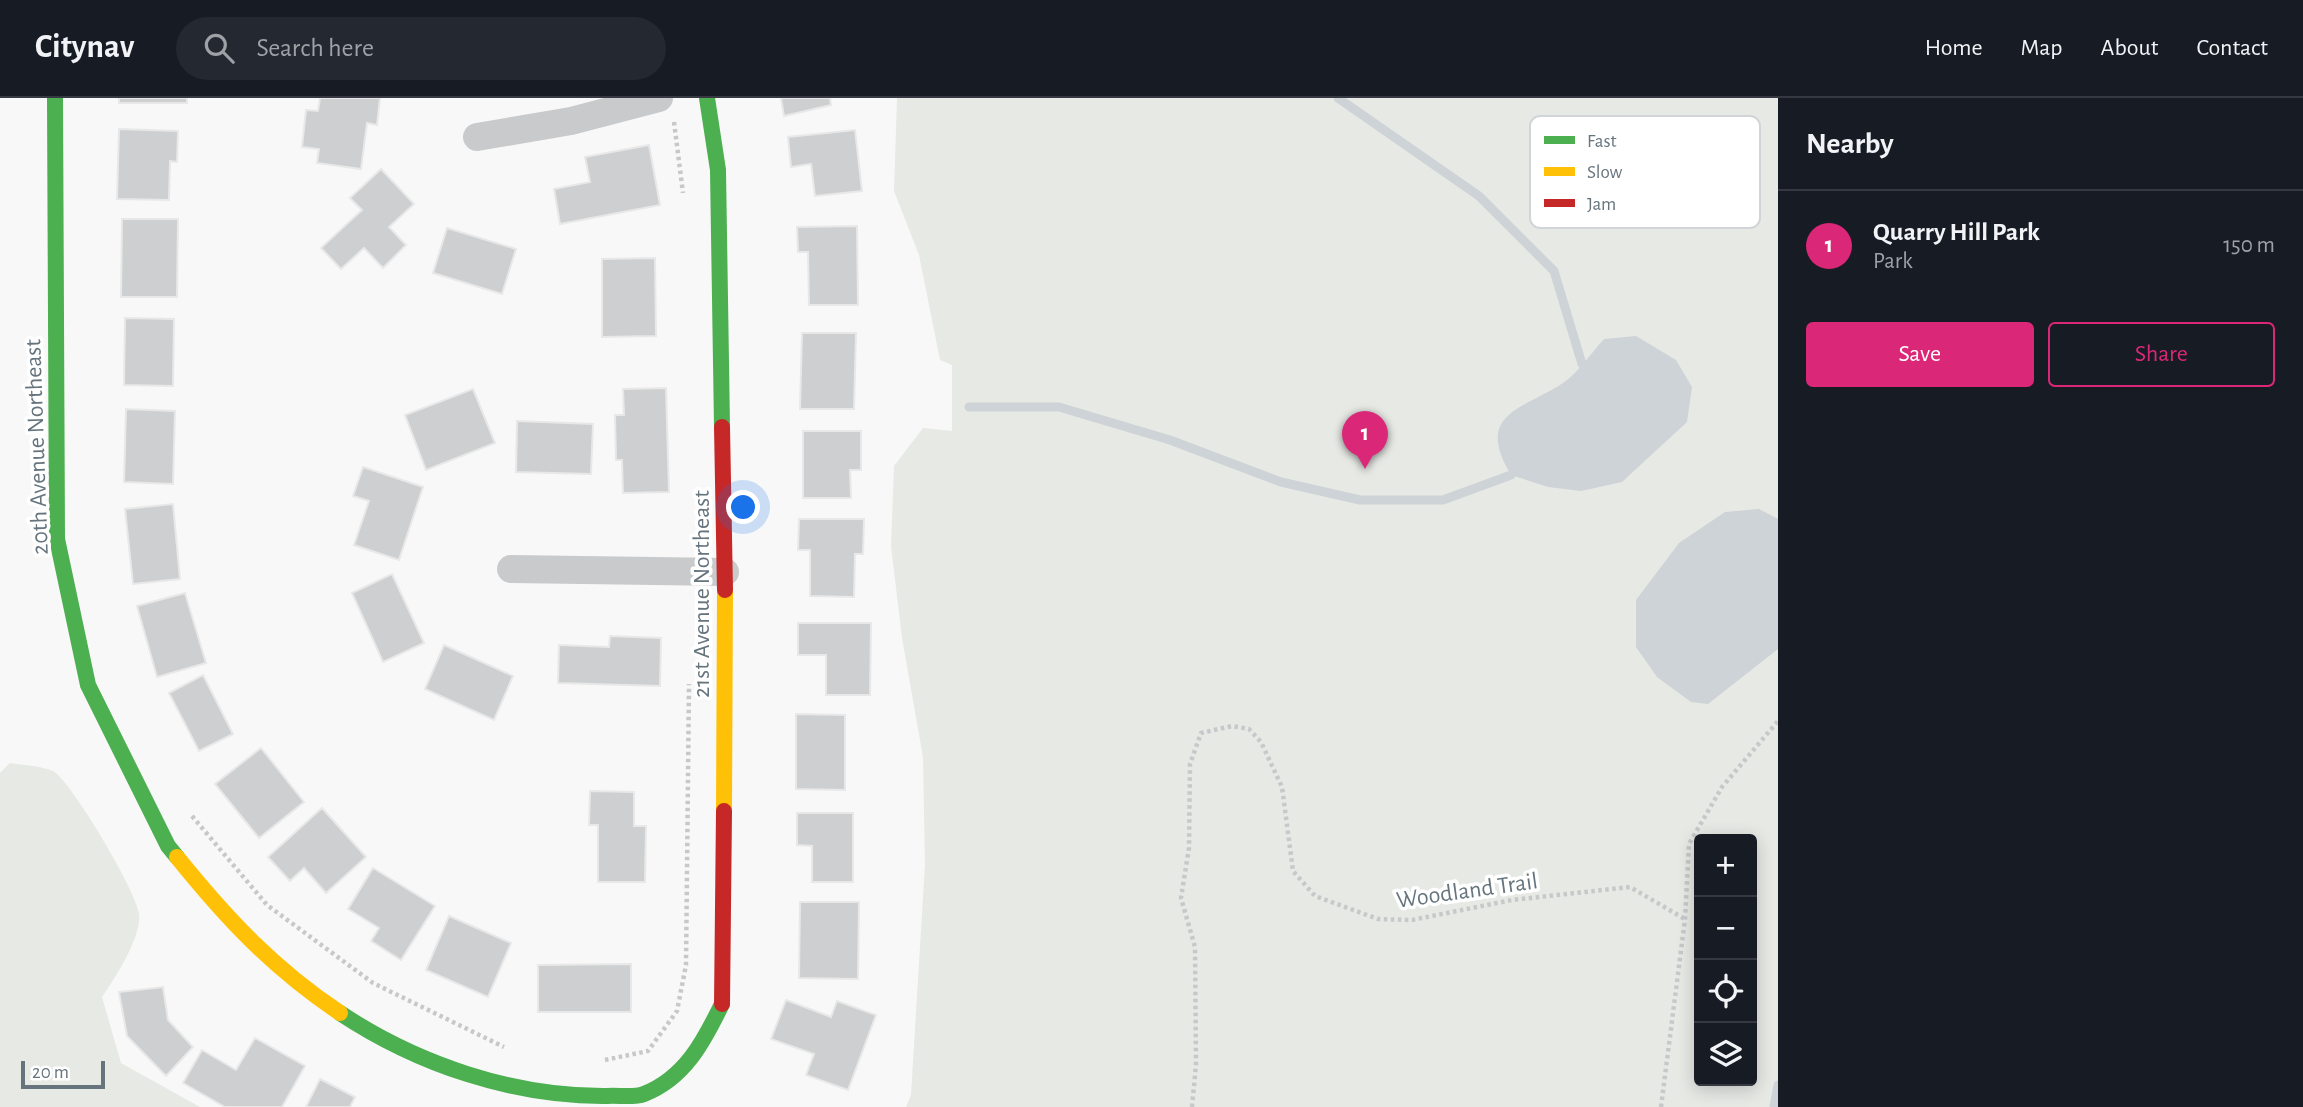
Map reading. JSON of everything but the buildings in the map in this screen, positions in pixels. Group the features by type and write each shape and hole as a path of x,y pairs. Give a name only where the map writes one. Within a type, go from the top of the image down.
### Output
{"street":[{"name":"20th Avenue Northeast","path":"55,98 57,539 88,685 168,846 230,922 309,991 382,1041 456,1070 527,1088 583,1097 642,1095 676,1076"},
{"name":"21st Avenue Northeast","path":"676,1076 701,1047 723,1003 725,572 718,170 707,98"},
{"path":"477,137 666,107"},
{"path":"511,569 725,572"}],"path":[{"path":"666,107 685,206"},
{"path":"594,1063 648,1051 677,1011 686,965 689,678"},
{"path":"1661,1107 1685,919 1689,844 1722,787 1778,721"},
{"name":"Woodland Trail","path":"1192,1107 1196,1065 1195,947 1181,898 1189,848 1190,764 1201,733 1233,726 1249,729 1261,742 1282,787 1293,871 1315,896 1378,919 1412,920 1512,900 1630,887 1685,919"},
{"path":"184,806 267,905 373,983 516,1050"}],"shaded area":[{"path":"897,98 1778,98 1778,1107 906,1107 911,1095 925,864 923,757 902,638 891,546 894,466 923,428 952,431 952,365 940,360 919,255 894,191"},
{"path":"1636,336 1676,360 1692,387 1687,422 1622,482 1581,491 1548,487 1511,475 1501,454 1498,438 1500,426 1508,416 1569,379 1604,339"},
{"path":"1759,509 1778,519 1778,649 1708,704 1691,702 1657,677 1636,647 1636,600 1679,543 1725,512"},
{"path":"10,763 48,769 62,779 102,838 135,902 139,914 136,934 120,969 102,997 121,1063 200,1107 0,1107 0,773"}],"waterway":[{"path":"1338,98 1479,196 1554,271 1582,364"},
{"path":"969,407 1059,407 1170,440 1281,482 1360,500 1443,500 1511,475"},
{"path":"1774,1107 1778,1085"}],"traffic: fast":[{"path":"55,98 57,539 88,685 168,846 177,857"},
{"path":"707,98 718,170 722,427"},
{"path":"340,1013 401,1048 467,1074 502,1084 572,1095 631,1096 644,1094 658,1087 682,1068 700,1045 722,1004"}],"traffic: slow":[{"path":"724,811 725,590"},
{"path":"177,857 252,941 293,978 340,1013"}],"traffic: jam":[{"path":"722,427 725,590"},
{"path":"722,1004 724,811"}],"place":[{"name":"Quarry Hill Park","path":"1365,469"}]}
